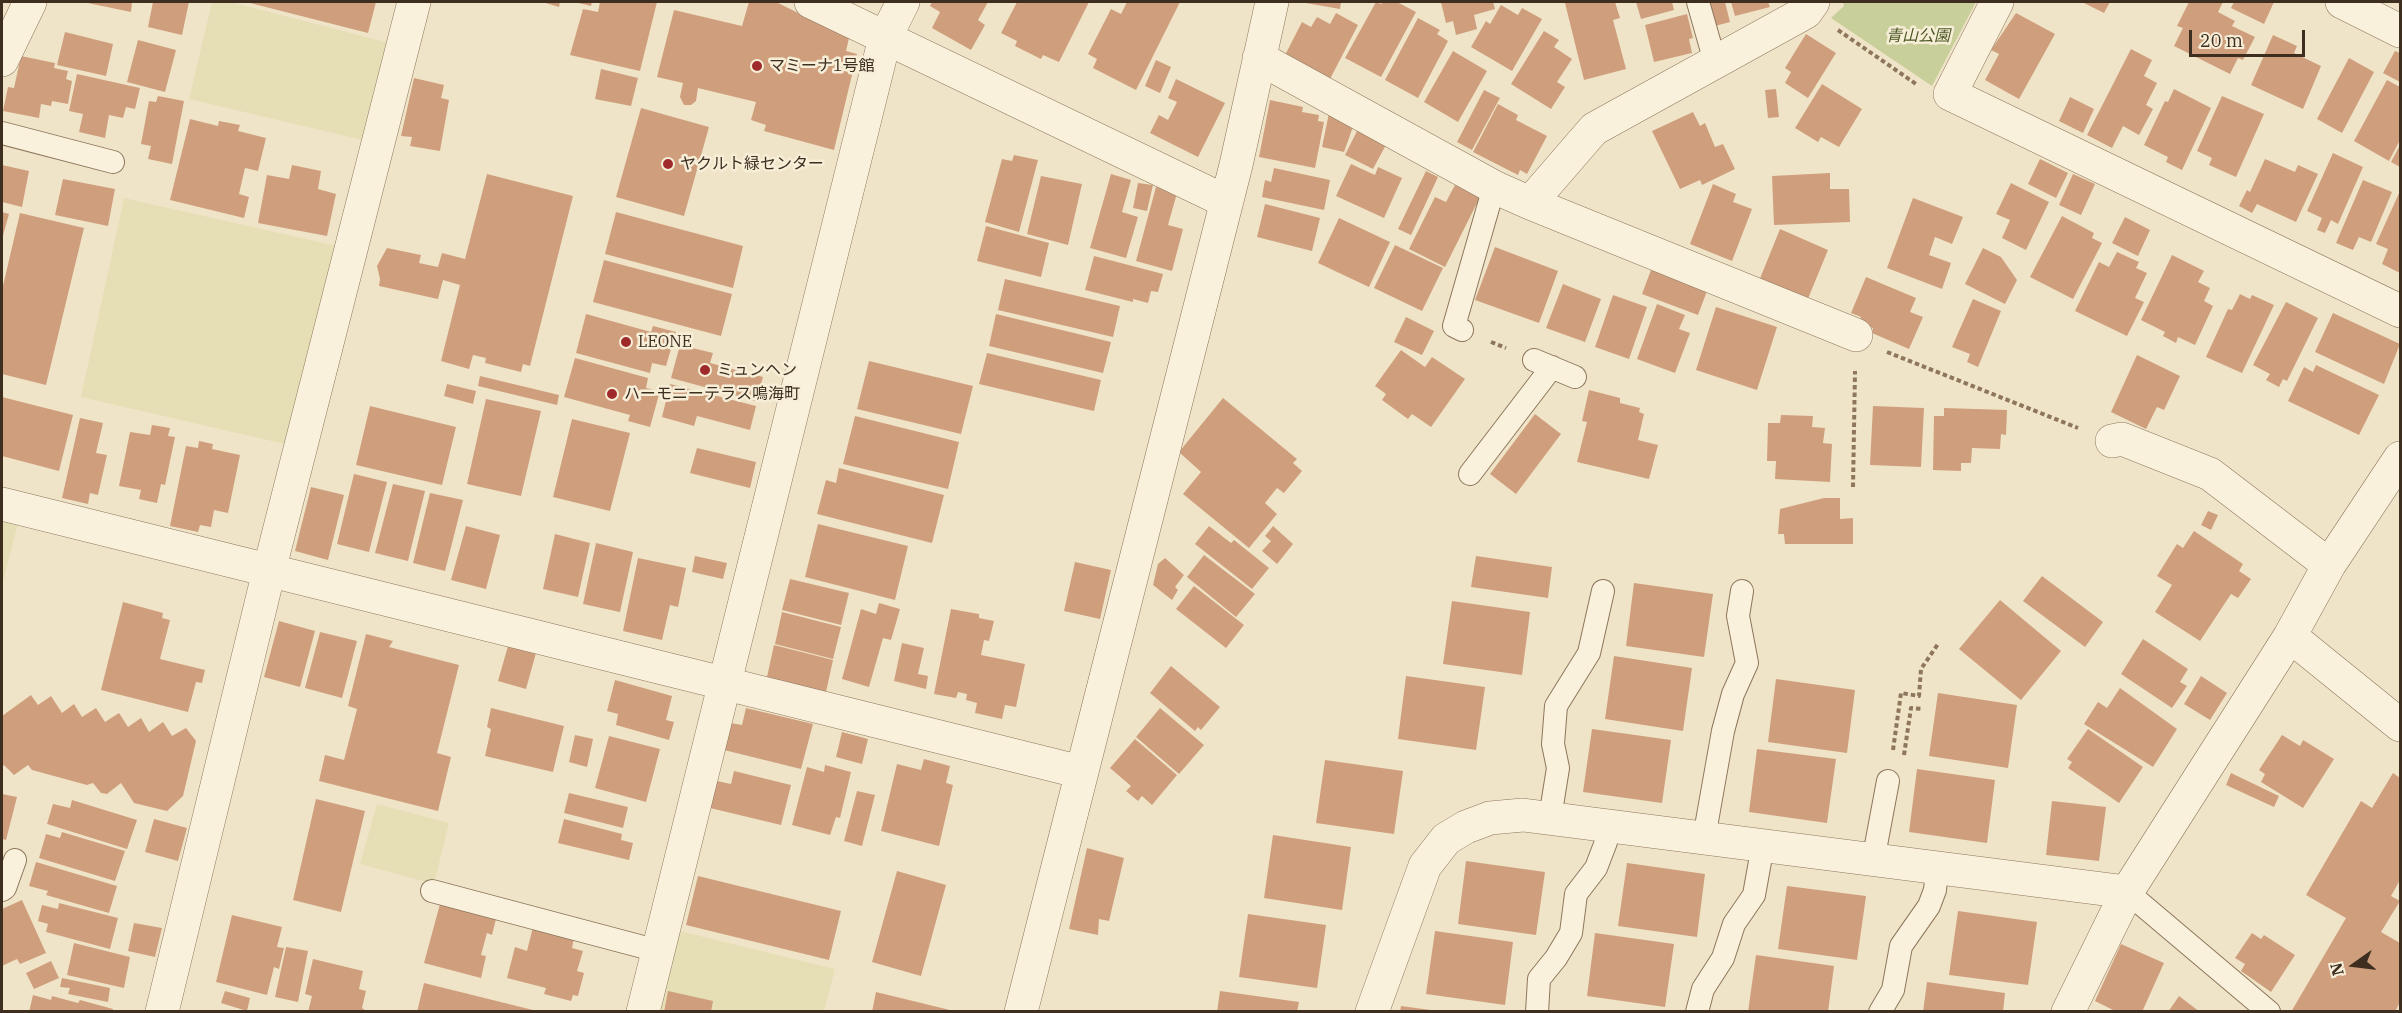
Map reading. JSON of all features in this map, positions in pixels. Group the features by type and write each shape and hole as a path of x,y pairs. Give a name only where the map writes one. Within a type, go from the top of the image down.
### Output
{"street":[{"path":"2,60 30,2"},
{"path":"162,1011 269,571 414,2"},
{"path":"811,2 1225,201"},
{"path":"643,1011 885,38 903,2"},
{"path":"1021,1011 1236,165 1272,2"},
{"path":"1997,2 1950,94 2400,311"},
{"path":"2342,2 2400,31"},
{"path":"1530,203 1594,129 1809,7"},
{"path":"1259,58 1494,187 1856,334"},
{"path":"2112,441 2122,439 2210,474 2329,565"},
{"path":"2068,1011 2127,892 2290,636 2329,565 2400,458"},
{"path":"2,504 1081,772"},
{"path":"2290,636 2400,725"},
{"path":"1372,1011 1425,866 1446,839 1466,827 1490,818 1523,815 1550,818 1937,870 2127,892"}],"lane":[{"path":"1698,2 1714,62"},
{"path":"2,134 112,162"},
{"path":"1462,330 1454,326 1494,187"},
{"path":"1470,474 1543,364 1575,377"},
{"path":"1550,818 1558,768 1553,744 1556,706 1589,653 1603,591"},
{"path":"1704,838 1723,731 1733,694 1747,663 1738,616 1742,591"},
{"path":"1874,861 1888,781"},
{"path":"1537,1011 1539,979 1556,958 1571,933 1576,894 1596,868 1606,842 1608,826"},
{"path":"1696,1011 1703,989 1723,958 1734,924 1754,895 1763,845"},
{"path":"2,890 5,888 15,860"},
{"path":"1880,1011 1893,990 1901,946 1929,906 1935,890 1937,870"},
{"path":"432,891 658,951"},
{"path":"2127,892 2269,1011"}],"path":[{"path":"1809,7 1824,20 1929,93 1950,94"},
{"path":"1462,330 1543,364"},
{"path":"1856,334 1864,343 2063,422"},
{"path":"1853,487 1856,334"},
{"path":"1888,781 1901,693 1919,696 1922,669 1938,644"},
{"path":"1904,757 1911,708 1923,709"}],"shaded area":[{"path":"212,2 231,2 393,44 367,141 189,99"},
{"path":"124,198 341,247 289,445 81,397"},
{"path":"2,514 19,519 2,585"},
{"path":"377,804 449,823 434,884 360,864"},
{"path":"675,930 835,969 824,1011 654,1012"}],"green space":[{"name":"青山公園","path":"1843,2 1976,2 1932,86 1831,18 1844,6"}],"building":[{"path":"83,2 132,2 131,12"},
{"path":"153,2 189,2 182,35 148,27"},
{"path":"246,2 376,2 368,33"},
{"path":"542,2 560,2 559,7"},
{"path":"574,2 592,2 591,6"},
{"path":"600,2 657,2 640,71 570,55 583,9 598,12"},
{"name":"マミーナ1号館","path":"749,2 776,2 849,38 846,51 857,54 834,150 764,131 766,125 751,120 756,102 698,88 696,101 691,105 684,105 680,97 683,83 657,77 674,10 742,26"},
{"path":"932,2 988,2 978,20 985,25 971,50 932,28 940,12 930,6"},
{"path":"1017,2 1089,2 1059,62 1043,55 1041,59 1015,46 1017,41 1001,33"},
{"path":"1127,2 1180,2 1136,90 1093,68 1097,59 1088,54 1111,9 1121,14"},
{"path":"1300,2 1341,2 1340,9"},
{"path":"1376,2 1381,4 1397,2 1416,12 1381,77 1345,58"},
{"path":"1441,2 1493,2 1495,9 1474,15 1477,29 1456,35 1453,21 1446,23"},
{"path":"1615,2 1620,18 1613,20 1626,69 1584,80 1565,3"},
{"path":"1636,2 1672,2 1674,10 1641,19"},
{"path":"1708,2 1725,2 1730,22 1715,26"},
{"path":"1731,2 1768,2 1770,7 1735,16"},
{"path":"2082,2 2110,2 2104,13"},
{"path":"2189,2 2223,2 2218,12 2235,21 2232,26 2255,37 2243,60 2238,58 2230,74 2174,46 2183,28 2177,26"},
{"path":"2234,2 2274,2 2264,24 2231,8"},
{"path":"1501,5 1518,15 1522,8 1542,19 1512,71 1471,47 1486,21 1490,24"},
{"path":"1336,13 1358,25 1329,81 1284,57 1302,22 1311,27 1317,17 1330,24"},
{"path":"2016,13 2055,34 2019,99 1985,80 1999,54 1991,50"},
{"path":"1687,14 1693,38 1689,39 1692,53 1654,62 1645,25"},
{"path":"1418,18 1440,30 1437,34 1448,41 1418,98 1385,80"},
{"path":"1544,31 1559,40 1554,47 1572,59 1557,82 1565,87 1551,109 1511,84"},
{"path":"65,32 113,44 106,76 57,65"},
{"path":"1806,34 1836,53 1808,98 1785,83 1791,72 1785,68"},
{"path":"2273,35 2297,46 2294,53 2321,66 2303,109 2251,85"},
{"path":"138,40 176,50 165,92 127,82"},
{"path":"2131,49 2152,60 2144,76 2157,83 2146,105 2153,109 2139,135 2123,126 2112,148 2087,135"},
{"path":"1453,51 1487,71 1458,122 1424,102"},
{"path":"2395,51 2400,53 2400,82 2383,73"},
{"path":"21,56 55,63 54,68 68,71 66,79 72,81 68,104 52,101 51,106 41,104 39,118 3,111 8,87 14,88"},
{"path":"2349,58 2374,72 2342,133 2317,119"},
{"path":"1156,60 1171,67 1160,93 1145,86"},
{"path":"601,69 638,78 631,106 595,99"},
{"path":"77,74 140,88 135,109 126,107 123,118 109,115 105,138 79,132 83,114 69,111"},
{"path":"414,78 444,85 441,98 449,100 440,151 410,146 412,137 401,136"},
{"path":"1176,79 1225,103 1198,157 1150,133 1159,115 1168,120 1177,102 1168,98"},
{"path":"2387,80 2400,87 2400,140 2389,161 2354,141"},
{"path":"1822,84 1862,109 1839,147 1821,137 1818,142 1795,128"},
{"path":"1776,89 1779,117 1768,118 1765,90"},
{"path":"2174,89 2211,108 2182,170 2166,162 2168,157 2144,145 2165,101 2168,102"},
{"path":"1484,90 1500,98 1472,150 1457,142"},
{"path":"158,96 184,101 172,164 148,159 151,146 141,144 149,101 156,102"},
{"path":"2222,96 2264,114 2236,177 2209,165 2212,158 2197,151"},
{"path":"2070,97 2094,109 2083,133 2059,121"},
{"path":"1270,100 1303,107 1302,112 1319,115 1318,121 1324,122 1315,168 1259,157"},
{"path":"1498,104 1518,115 1516,120 1547,136 1527,174 1520,170 1518,175 1473,152"},
{"path":"641,108 709,127 684,216 616,197"},
{"path":"1693,112 1700,126 1705,123 1715,147 1723,144 1735,169 1702,185 1700,180 1680,189 1652,131"},
{"path":"1329,113 1354,124 1344,152 1322,147"},
{"path":"190,119 218,126 219,121 240,125 238,131 266,138 258,171 245,168 239,194 249,197 244,218 170,200"},
{"path":"1358,129 1387,143 1373,169 1345,155"},
{"path":"2400,145 2400,167 2391,162"},
{"path":"2333,153 2363,167 2338,224 2331,220 2325,233 2317,230 2322,218 2307,211"},
{"path":"1014,155 1038,160 1019,232 985,222 1002,159 1012,161"},
{"path":"2040,159 2068,173 2056,198 2028,184"},
{"path":"2265,159 2295,172 2298,165 2318,174 2296,222 2257,204 2252,213 2239,206 2247,190 2250,192"},
{"path":"1351,164 1375,175 1378,167 1402,178 1384,218 1336,196"},
{"path":"2,165 29,171 22,207 2,202"},
{"path":"292,165 321,171 318,189 336,194 327,236 258,223 267,175 289,179"},
{"path":"1274,168 1330,180 1324,210 1262,197 1265,180 1271,182"},
{"path":"1426,171 1438,177 1411,235 1398,229"},
{"path":"1830,173 1830,189 1849,189 1850,222 1774,225 1772,176"},
{"path":"487,174 573,196 530,366 523,364 521,372 485,363 486,358 473,355 469,369 441,361 460,285 443,280 438,299 379,286 377,266 387,248 421,255 419,263 438,267 442,253 465,259"},
{"path":"1111,174 1131,180 1122,212 1138,217 1126,258 1090,248"},
{"path":"2073,174 2095,184 2081,215 2059,205"},
{"path":"1041,176 1082,184 1068,245 1027,234"},
{"path":"63,179 115,189 108,226 55,215"},
{"path":"2363,180 2392,192 2371,242 2359,237 2353,250 2336,243"},
{"path":"1138,183 1153,185 1147,211 1133,208"},
{"path":"2011,183 2049,202 2026,250 2002,238 2010,220 1996,214"},
{"path":"1713,184 1736,194 1733,202 1752,209 1732,261 1690,244"},
{"path":"1455,185 1480,197 1445,267 1409,249 1435,197 1446,202"},
{"path":"1156,187 1177,193 1168,225 1183,229 1172,271 1136,261"},
{"path":"2400,191 2400,273 2382,264 2388,249 2376,244"},
{"path":"1913,198 1963,217 1952,244 1935,237 1929,255 1951,263 1942,289 1887,268"},
{"path":"1265,204 1320,218 1312,251 1257,237"},
{"path":"2,212 9,214 2,239"},
{"path":"616,212 743,246 733,288 605,254"},
{"path":"20,213 84,228 46,385 2,374 2,290"},
{"path":"2062,216 2094,233 2092,238 2102,243 2073,299 2030,277"},
{"path":"2125,217 2150,230 2138,256 2112,243"},
{"path":"1339,218 1390,242 1369,287 1318,263"},
{"path":"986,226 1049,243 1041,277 977,261"},
{"path":"1780,229 1828,250 1807,301 1759,281"},
{"path":"1395,245 1443,268 1422,311 1374,288"},
{"path":"1495,247 1558,271 1539,323 1475,300"},
{"path":"1983,248 2001,257 2017,280 2005,304 1965,284"},
{"path":"2117,252 2139,262 2136,268 2147,273 2135,298 2144,302 2127,336 2075,311 2099,262 2109,267"},
{"path":"2172,255 2204,271 2198,282 2210,288 2204,301 2213,306 2195,345 2178,337 2176,343 2163,336 2165,332 2141,320"},
{"path":"1094,256 1163,274 1158,292 1151,291 1148,303 1133,299 1133,302 1085,290"},
{"path":"604,260 732,294 721,336 593,302"},
{"path":"1651,270 1707,291 1698,315 1642,294"},
{"path":"1866,277 1916,298 1910,312 1923,317 1909,349 1872,333 1873,328 1859,322 1861,317 1851,313"},
{"path":"1005,279 1120,306 1113,337 998,310"},
{"path":"1563,284 1601,299 1585,342 1546,328"},
{"path":"2240,294 2250,299 2252,295 2274,305 2242,373 2206,357 2228,309 2232,310"},
{"path":"1613,295 1647,307 1629,359 1595,347"},
{"path":"1973,299 2001,311 1978,367 1967,362 1970,354 1952,347"},
{"path":"2286,302 2318,318 2287,381 2283,379 2279,387 2266,380 2270,374 2253,365"},
{"path":"1657,304 1685,315 1679,329 1690,333 1675,373 1637,359"},
{"path":"1716,307 1777,327 1757,390 1696,370"},
{"path":"2333,313 2400,344 2384,384 2315,352"},
{"name":"LEONE","path":"586,314 651,332 653,326 676,332 666,366 652,363 650,373 576,353"},
{"path":"996,314 1111,342 1103,373 989,346"},
{"path":"1406,317 1434,331 1422,355 1394,342"},
{"name":"ミュンヘン","path":"680,345 713,353 710,363 763,377 756,401 671,378"},
{"path":"1401,350 1425,367 1432,357 1465,379 1431,427 1412,414 1408,419 1382,400 1386,394 1375,386"},
{"path":"987,353 1101,380 1094,411 979,384"},
{"path":"2137,355 2180,376 2164,410 2157,407 2146,429 2111,412"},
{"name":"ハーモニーテラス鳴海町","path":"575,358 648,378 646,388 660,391 650,427 628,421 630,415 564,397"},
{"path":"869,361 973,386 961,434 857,409"},
{"path":"2316,365 2379,395 2359,435 2288,401 2304,367 2313,372"},
{"path":"480,376 559,395 557,405 478,386"},
{"path":"447,384 476,391 473,404 444,396"},
{"path":"670,384 756,406 750,430 697,416 694,426 662,417"},
{"path":"1589,390 1620,398 1620,403 1640,408 1639,412 1644,414 1638,440 1658,445 1649,479 1577,462 1587,422 1582,421"},
{"path":"2,397 73,415 59,471 2,456"},
{"path":"1223,398 1297,459 1293,463 1302,471 1284,493 1277,488 1265,503 1277,514 1249,548 1183,494 1201,472 1179,452"},
{"path":"486,399 541,411 521,496 467,484"},
{"path":"370,406 456,427 442,485 356,465"},
{"path":"1873,406 1924,408 1921,467 1870,465"},
{"path":"1944,408 2007,410 2006,435 2001,434 2000,449 1972,448 1971,463 1961,463 1961,471 1933,470 1934,416 1944,416"},
{"path":"1535,414 1561,434 1516,494 1490,474"},
{"path":"1781,415 1813,416 1812,427 1825,428 1823,443 1832,444 1830,482 1775,479 1776,461 1767,461 1768,423 1780,423"},
{"path":"855,416 959,442 948,489 843,464"},
{"path":"80,418 103,423 96,453 107,455 98,495 90,493 88,504 62,498"},
{"path":"572,419 630,433 610,511 553,497"},
{"path":"152,425 170,428 168,436 175,437 165,485 161,484 157,503 139,499 141,490 119,486 130,432 150,435"},
{"path":"199,441 213,444 212,449 240,455 228,513 214,510 211,527 200,525 198,532 170,526 186,446 198,448"},
{"path":"697,448 756,462 750,488 690,473"},
{"path":"839,468 944,495 932,543 817,514 826,480 836,483"},
{"path":"354,474 387,482 369,552 337,544"},
{"path":"393,484 425,491 408,561 375,553"},
{"path":"311,487 344,495 328,560 295,551"},
{"path":"430,493 463,500 445,571 413,563"},
{"path":"1824,498 1840,498 1840,519 1853,518 1853,544 1785,544 1784,534 1778,534 1780,509"},
{"path":"2208,511 2218,515 2211,530 2201,525"},
{"path":"818,524 908,546 895,600 805,577"},
{"path":"466,526 500,535 486,589 451,580"},
{"path":"1209,526 1231,543 1234,540 1269,568 1252,589 1195,544"},
{"path":"1273,526 1293,544 1277,564 1262,551 1271,541 1265,536"},
{"path":"2194,531 2243,564 2239,571 2251,579 2238,598 2231,594 2200,641 2155,612 2172,585 2157,576 2177,544 2183,548"},
{"path":"555,534 590,543 578,597 543,589"},
{"path":"596,543 633,552 620,612 583,604"},
{"path":"1204,555 1255,594 1236,617 1187,577"},
{"path":"695,556 727,563 723,579 692,572"},
{"path":"1476,556 1552,567 1548,598 1471,587"},
{"path":"638,558 686,568 678,607 670,605 662,640 623,631"},
{"path":"1165,558 1184,575 1175,587 1178,590 1172,600 1153,585 1158,564"},
{"path":"1075,562 1111,570 1100,619 1064,611"},
{"path":"2042,576 2103,622 2085,647 2023,601"},
{"path":"790,579 849,593 841,625 782,610"},
{"path":"1634,583 1713,594 1704,657 1626,646"},
{"path":"1194,586 1244,625 1226,648 1176,609"},
{"path":"2000,600 2061,651 2021,700 1959,649"},
{"path":"1452,601 1530,612 1522,675 1443,664"},
{"path":"123,602 163,613 162,618 170,620 160,659 205,670 202,683 196,682 188,712 101,690"},
{"path":"879,603 900,609 891,640 883,638 869,687 842,679 861,609 876,614"},
{"path":"951,609 979,614 979,618 994,621 989,641 984,640 981,655 1025,664 1016,707 1005,705 1002,719 975,713 977,703 966,700 967,694 958,692 956,698 934,694"},
{"path":"782,612 841,627 833,659 775,644"},
{"path":"279,621 315,631 300,687 264,677"},
{"path":"320,632 357,641 342,698 305,688"},
{"path":"366,634 393,641 389,647 459,665 437,753 451,757 438,811 319,781 325,755 344,760 357,709 348,706"},
{"path":"2143,639 2188,669 2180,682 2187,686 2172,708 2121,674"},
{"path":"902,643 924,648 918,674 928,676 926,689 894,681"},
{"path":"774,645 833,660 826,692 767,677"},
{"path":"508,646 536,653 526,689 498,681"},
{"path":"1614,656 1692,668 1683,731 1605,719"},
{"path":"1171,666 1220,707 1201,730 1198,727 1195,731 1150,693"},
{"path":"1406,676 1485,687 1476,750 1398,739"},
{"path":"2201,676 2227,693 2210,720 2184,704"},
{"path":"1776,679 1855,690 1847,753 1768,742"},
{"path":"615,680 672,696 666,720 674,722 669,740 616,725 618,714 607,711"},
{"path":"2120,688 2177,729 2153,767 2084,724 2098,702 2107,708"},
{"path":"1938,693 2017,705 2008,768 1929,756"},
{"path":"31,695 38,705 51,696 62,713 74,704 82,717 96,708 105,722 119,713 128,727 141,718 149,732 163,722 172,736 186,728 196,741 183,796 167,811 134,803 121,783 107,794 101,793 93,783 87,785 32,770 28,765 14,775 4,765 2,767 2,716"},
{"path":"491,708 564,726 553,772 485,756 491,729 487,727"},
{"path":"746,708 813,724 801,769 724,750 731,723 742,725"},
{"path":"1160,708 1204,745 1179,774 1136,737"},
{"path":"1592,729 1671,740 1662,803 1583,792"},
{"path":"2088,729 2143,767 2119,803 2068,768 2072,762 2067,759"},
{"path":"842,732 868,739 862,764 836,757"},
{"path":"575,735 593,739 587,767 569,762"},
{"path":"2282,735 2300,746 2303,740 2334,759 2303,808 2261,782 2265,774 2259,770"},
{"path":"609,736 660,749 646,802 595,788"},
{"path":"1135,739 1177,775 1152,805 1142,796 1138,801 1126,791 1131,786 1110,768"},
{"path":"1757,749 1836,759 1827,823 1749,812"},
{"path":"924,759 950,766 946,783 953,785 939,846 881,831 897,764 921,770"},
{"path":"1325,760 1403,771 1394,834 1316,823"},
{"path":"825,765 851,772 840,818 836,817 830,835 792,825 807,767 824,772"},
{"path":"1917,769 1995,780 1987,843 1909,832"},
{"path":"734,771 791,785 781,825 710,808 717,781 731,784"},
{"path":"2231,773 2279,796 2274,807 2226,785"},
{"path":"2393,773 2400,778 2400,880 2391,896 2400,901 2381,932 2400,943 2400,1002 2395,1012 2291,1012 2346,918 2306,895 2361,801 2372,808"},
{"path":"857,791 875,795 862,846 844,841"},
{"path":"569,793 628,807 623,828 564,813"},
{"path":"2,794 17,797 6,840 2,839"},
{"path":"316,799 365,811 341,912 293,900"},
{"path":"72,800 137,820 127,849 47,824 53,804 70,808"},
{"path":"2052,801 2106,807 2099,861 2046,855"},
{"path":"154,819 187,828 178,861 145,852"},
{"path":"564,819 622,834 621,840 633,843 629,860 558,843"},
{"path":"62,832 125,851 115,881 39,858 46,834 60,838"},
{"path":"1273,835 1351,847 1342,910 1264,898"},
{"path":"1087,848 1124,858 1109,921 1099,919 1098,935 1069,929"},
{"path":"1466,861 1545,872 1536,935 1458,924"},
{"path":"36,862 117,886 109,913 46,895 48,891 29,886"},
{"path":"1627,863 1705,874 1697,937 1618,926"},
{"path":"897,871 946,885 921,976 872,962"},
{"path":"698,876 841,911 829,960 686,925"},
{"path":"1787,886 1866,896 1857,960 1778,949"},
{"path":"22,900 46,953 20,964 17,959 2,966 2,909"},
{"path":"59,903 118,918 110,949 46,932 48,924 38,921 42,905 58,909"},
{"path":"440,904 496,919 492,935 487,933 481,955 486,956 481,978 424,963"},
{"path":"1958,911 2037,922 2028,985 1949,975"},
{"path":"1248,914 1326,925 1317,988 1239,977"},
{"path":"232,915 282,927 277,947 284,948 279,969 274,967 267,995 216,982"},
{"path":"134,923 162,928 155,957 128,951"},
{"path":"533,927 574,938 572,948 583,951 577,971 584,973 578,996 573,995 571,1001 544,994 546,988 507,978 515,947 527,951"},
{"path":"1435,931 1513,942 1505,1005 1426,994"},
{"path":"1595,933 1674,944 1665,1007 1587,996"},
{"path":"2252,933 2261,939 2264,935 2295,955 2271,992 2241,971 2245,964 2235,958"},
{"path":"74,943 130,957 124,988 67,975"},
{"path":"2121,944 2164,963 2142,1012 2117,1012 2095,1001"},
{"path":"286,947 308,951 298,1002 275,997"},
{"path":"1756,955 1834,966 1828,1012 1748,1012"},
{"path":"313,959 363,971 359,989 366,991 362,1008 368,1012 308,1012 312,996 305,994"},
{"path":"51,961 59,978 34,989 26,973"},
{"path":"62,978 110,988 108,1002 68,994 70,988 60,987"},
{"path":"1927,982 2005,993 2003,1012 1923,1012"},
{"path":"424,983 537,1011 537,1012 417,1012"},
{"path":"225,991 250,998 247,1011 221,1003"},
{"path":"668,991 713,1001 711,1012 664,1012"},
{"path":"1220,991 1299,1002 1297,1012 1217,1012"},
{"path":"876,992 954,1011 954,1012 872,1012"},
{"path":"33,995 51,1000 52,996 78,1003 80,1000 113,1009 112,1012 29,1012"},
{"path":"2179,996 2200,1012 2168,1012"},
{"path":"1401,1006 1431,1010 1431,1012 1400,1012"}],"place":[{"name":"マミーナ1号館","path":"757,66"},
{"name":"ヤクルト緑センター","path":"668,164"},
{"name":"LEONE","path":"626,342"},
{"name":"ミュンヘン","path":"705,370"},
{"name":"ハーモニーテラス鳴海町","path":"612,394"}]}
